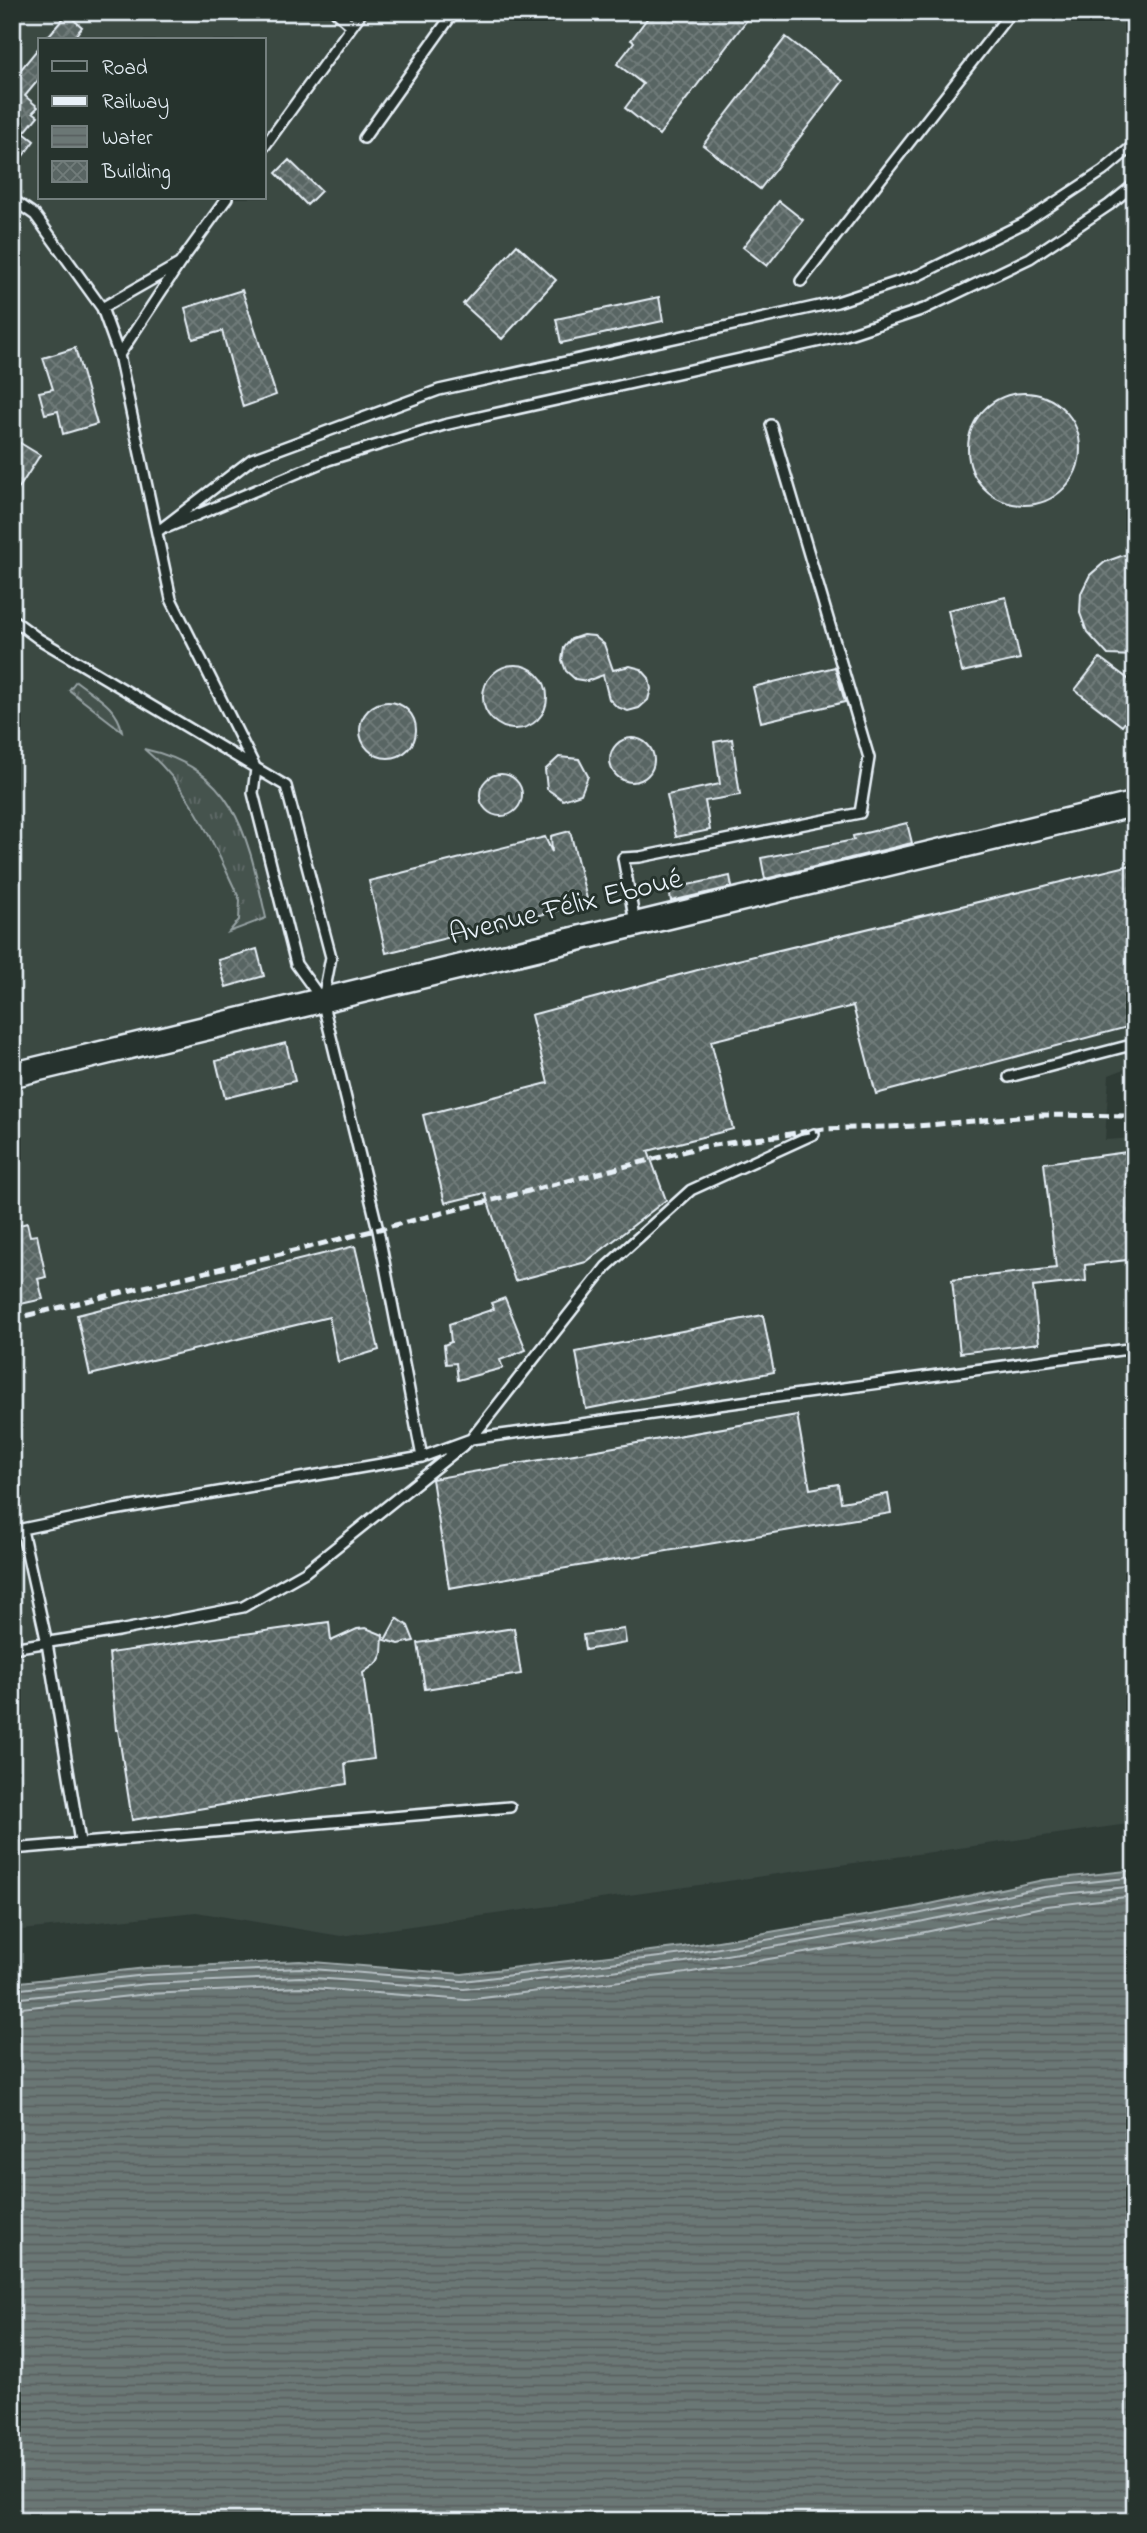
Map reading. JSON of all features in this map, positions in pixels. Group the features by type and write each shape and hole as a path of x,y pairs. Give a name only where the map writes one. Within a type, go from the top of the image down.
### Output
{"street":[{"name":"Avenue Félix Eboué","path":"12,1075 1135,804"}],"lane":[{"path":"335,12 352,26"},
{"path":"266,144 362,12"},
{"path":"363,138 454,12"},
{"path":"801,281 1011,12"},
{"path":"157,532 252,459 439,390 837,302 919,275 1024,223 1103,171 1135,144"},
{"path":"157,532 328,460 444,425 843,336 924,309 1030,258 1109,205 1135,184"},
{"path":"12,199 35,215 102,309 120,355 172,599 256,769 253,793 296,964 323,1000 378,1230 422,1457"},
{"path":"120,355 180,263 227,200"},
{"path":"102,309 180,263"},
{"path":"636,924 623,858 640,857 860,813 869,758 771,425"},
{"path":"12,619 39,639 286,786 331,957 323,1000"},
{"path":"1009,1077 1135,1044"},
{"path":"12,1648 243,1607 305,1572 471,1439 606,1267 691,1190 814,1134"},
{"path":"80,1842 47,1643 17,1530 114,1510 422,1457 471,1439 1135,1348"},
{"path":"12,1849 510,1807"}],"shaded area":[{"path":"12,12 1135,12 1135,1065 1109,1075 1105,1140 1135,1138 1135,1823 341,1936 196,1912 12,1931"}],"green space":[{"path":"76,681 111,709 122,731 69,690"},
{"path":"144,749 175,759 200,773 219,790 244,835 266,918 229,932 239,920 240,900 189,800 161,764"}],"water":[{"path":"1135,1870 1135,2521 12,2521 12,1983 146,1968 300,1961 462,1974 683,1947 911,1908 1043,1880"}],"building":[{"path":"652,12 753,12 659,135 625,108 643,84 617,64"},
{"path":"67,14 82,27 74,38 47,38"},
{"path":"786,37 843,81 760,189 703,145"},
{"path":"38,48 38,80 25,96 38,107 33,112 38,116 24,133 34,141 12,171 12,80"},
{"path":"289,160 321,191 307,205 276,173"},
{"path":"779,201 803,220 767,266 743,247"},
{"path":"517,245 556,280 502,339 463,304"},
{"path":"242,290 276,395 243,407 222,331 193,339 185,308"},
{"path":"659,297 663,321 561,343 556,319"},
{"path":"75,348 97,424 63,434 58,411 45,414 39,392 53,389 43,358"},
{"path":"1024,393 1046,397 1064,409 1076,427 1080,449 1076,471 1064,489 1046,501 1024,505 1002,501 984,489 972,471 968,449 972,427 984,409 1002,397"},
{"path":"12,438 40,455 12,499"},
{"path":"1124,555 1135,555 1135,656 1108,655 1087,632 1080,613 1081,593 1090,575 1105,562"},
{"path":"1006,597 1020,659 962,672 948,610"},
{"path":"583,635 594,636 604,644 613,670 630,666 641,669 649,678 651,689 648,700 639,708 628,711 617,707 609,699 603,675 587,681 575,679 566,671 562,660 564,648 571,639"},
{"path":"1100,658 1135,684 1135,709 1122,726 1075,690"},
{"path":"515,665 533,671 541,679 547,697 541,715 533,723 515,729 497,723 489,715 483,697 489,679 497,671"},
{"path":"835,667 845,702 761,722 753,687"},
{"path":"388,702 399,704 408,710 414,719 414,741 408,750 399,756 388,758 377,756 368,750 362,741 360,730 362,719 368,710 377,704"},
{"path":"632,738 648,744 654,760 648,776 632,782 616,776 610,760 616,744"},
{"path":"732,739 740,795 705,801 710,830 676,837 667,795 720,784 714,742"},
{"path":"559,757 579,759 588,776 581,794 563,800 547,789 545,770"},
{"path":"501,774 516,780 522,795 516,810 501,816 486,810 480,795 486,780"},
{"path":"907,823 912,843 765,879 761,858 854,840 853,836"},
{"path":"570,831 588,903 386,953 369,881 545,837 552,852 551,836"},
{"path":"1135,864 1135,1025 876,1094 853,1006 711,1041 733,1129 648,1151 666,1200 586,1262 515,1281 485,1193 445,1203 423,1115 548,1083 531,1015 705,968"},
{"path":"730,876 732,887 671,901 669,889"},
{"path":"257,949 264,976 226,987 218,960"},
{"path":"286,1043 295,1081 225,1098 216,1061"},
{"path":"1135,1151 1135,1259 1085,1265 1086,1281 1033,1287 1039,1343 960,1353 952,1280 1056,1268 1044,1163"},
{"path":"27,1223 30,1236 37,1235 46,1277 38,1279 43,1299 12,1306 12,1227"},
{"path":"355,1246 379,1350 338,1362 329,1317 90,1375 77,1315"},
{"path":"505,1298 526,1350 500,1360 503,1368 458,1380 456,1363 446,1364 444,1345 451,1342 449,1324 494,1309 491,1303"},
{"path":"763,1315 774,1372 586,1409 576,1352"},
{"path":"797,1415 810,1489 838,1484 841,1502 888,1494 891,1513 449,1588 432,1479"},
{"path":"397,1618 408,1626 414,1641 399,1644 385,1640"},
{"path":"329,1622 331,1641 357,1629 366,1628 383,1635 382,1654 378,1662 363,1673 374,1759 345,1763 347,1784 132,1820 116,1730 109,1653"},
{"path":"514,1628 521,1674 425,1689 418,1643"},
{"path":"624,1629 626,1643 585,1650 583,1635"}],"railway":[{"path":"12,1319 701,1147 824,1129 917,1126 1041,1115 1135,1116"}]}
